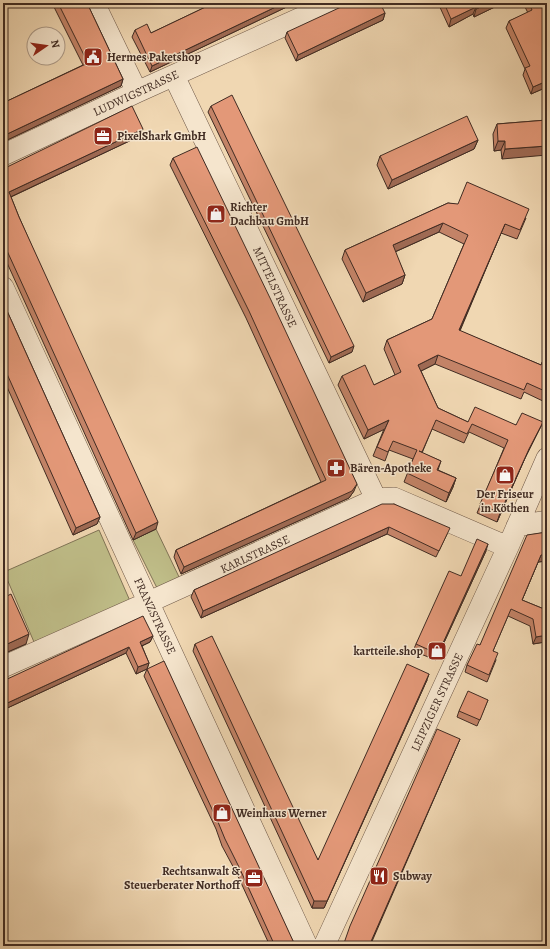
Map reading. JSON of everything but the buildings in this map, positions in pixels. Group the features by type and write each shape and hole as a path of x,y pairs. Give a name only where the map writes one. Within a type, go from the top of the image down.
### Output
{"street":[{"path":"94,3 137,92"},
{"name":"LUDWIGSTRASSE","path":"3,155 137,92 334,3"},
{"name":"MITTELSTRASSE","path":"174,76 376,499"},
{"name":"FRANZSTRASSE","path":"3,287 307,946"},
{"name":"LEIPZIGER STRASSE","path":"324,946 508,547 547,458"},
{"name":"KARLSTRASSE","path":"3,667 376,499 394,498 508,547"},
{"path":"517,526 547,521"}],"shaded area":[{"path":"156,529 180,579 158,590 133,540"},
{"path":"99,530 130,601 34,642 4,572"}],"place":[{"name":"Hermes Paketshop","path":"93,57"},
{"name":"PixelShark GmbH","path":"103,136"},
{"name":"Richter Dachbau GmbH","path":"216,214"},
{"name":"Bären-Apotheke","path":"336,468"},
{"name":"Der Friseur in Köthen","path":"505,475"},
{"name":"kartteile.shop","path":"437,651"},
{"name":"Weinhaus Werner","path":"222,813"},
{"name":"Subway","path":"379,876"},
{"name":"Rechtsanwalt & Steuerberater Northoff","path":"254,878"}]}
